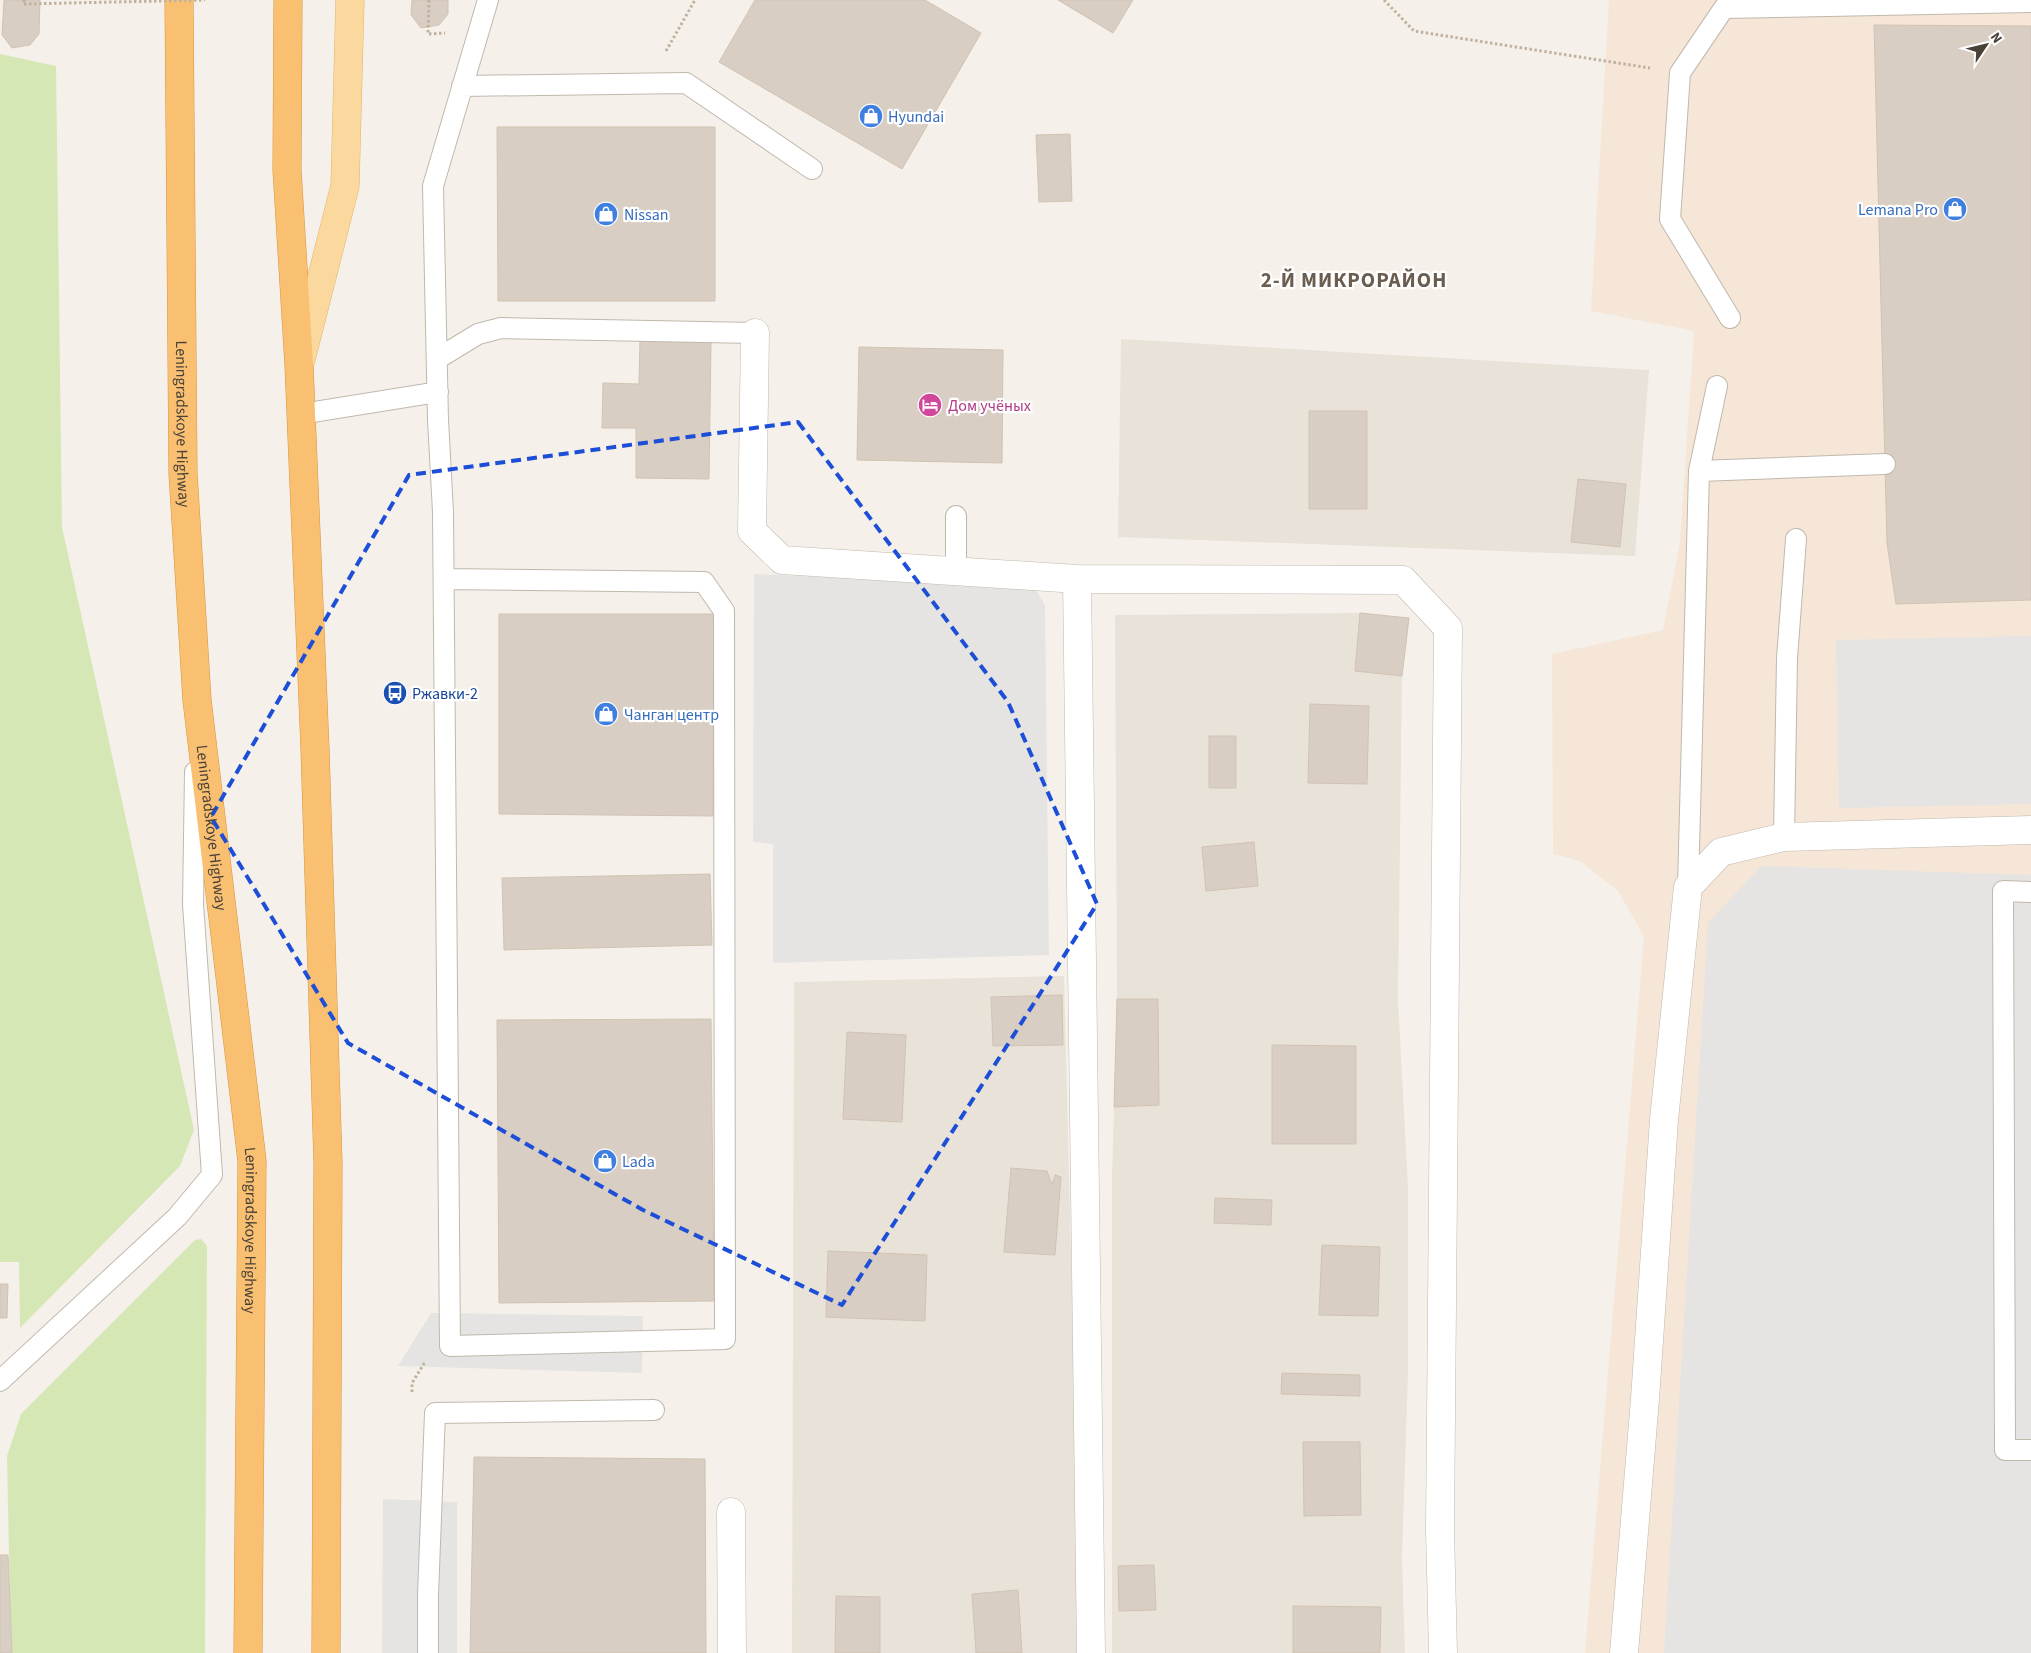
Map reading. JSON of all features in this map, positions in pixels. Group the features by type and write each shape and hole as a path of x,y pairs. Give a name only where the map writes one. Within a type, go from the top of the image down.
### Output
{"highway":[{"name":"Leningradskoye Highway","path":"179,0 183,474 197,700 252,1161 248,1653"},
{"path":"288,0 287,170 299,366 315,749 328,1164 326,1653"}],"main road":[{"path":"299,366 345,186 350,0"}],"street":[{"path":"754,333 752,531 782,560 1077,580 1403,580 1448,628 1440,1520 1443,1653"},
{"path":"1077,580 1091,1653"},
{"path":"1624,1653 1645,1399 1664,1120 1688,887 1721,852 1784,837 2031,830"},
{"path":"731,1512 732,1653"}],"lane":[{"path":"444,579 704,582 724,611 725,1339 450,1346 444,579 433,186 488,0"},
{"path":"1730,318 1670,219 1680,73 1724,8 2031,2"},
{"path":"462,86 686,83 812,168"},
{"path":"437,359 478,334 501,328 754,333"},
{"path":"1688,887 1700,471 1717,386"},
{"path":"301,414 438,392"},
{"path":"1700,471 1885,464"},
{"path":"956,516 956,572"},
{"path":"1784,837 1788,658 1796,538"},
{"path":"0,1381 177,1217 212,1175 192,904 197,700"},
{"path":"2031,892 2003,891 2005,1450 2031,1450"},
{"path":"428,1653 428,1595 435,1413 654,1410"}],"path":[{"path":"24,2 205,0"},
{"path":"428,27 429,0"},
{"path":"647,84 696,0"},
{"path":"1384,0 1414,31 1680,73"}],"highlighted area":[{"path":"798,422 1008,702 1097,904 842,1305 643,1210 348,1043 211,817 409,475"}],"shaded area":[{"path":"1609,0 2031,0 2031,1653 1585,1653 1644,936 1618,891 1580,861 1553,854 1552,654 1663,630 1680,542 1694,331 1591,311"},
{"path":"1121,339 1649,370 1635,556 1118,537"},
{"path":"754,574 1033,585 1045,605 1049,955 773,963 773,844 753,842"},
{"path":"1360,613 1409,618 1402,676 1398,1000 1408,1187 1408,1372 1402,1559 1405,1653 1112,1653 1112,1178 1117,999 1115,615"},
{"path":"2031,636 2031,804 1839,808 1836,640"},
{"path":"1761,866 2031,875 2031,1653 1664,1653 1708,923"},
{"path":"1064,976 1081,1653 792,1653 794,982"},
{"path":"431,1313 643,1316 642,1373 398,1366"},
{"path":"383,1499 457,1502 457,1653 382,1653"}],"green space":[{"path":"0,54 56,66 62,527 194,1130 180,1166 20,1328 19,1262 0,1262"},
{"path":"201,1239 207,1246 205,1653 11,1653 7,1456 21,1414 195,1240"}],"building":[{"path":"4,0 40,0 39,34 30,45 12,48 2,35"},
{"path":"412,0 448,0 448,14 439,25 421,28 411,15"},
{"name":"Hyundai","path":"755,0 925,0 981,33 902,169 719,62"},
{"path":"1058,0 1133,0 1113,33"},
{"name":"Lemana Pro","path":"1874,25 2031,26 2031,600 1896,604 1887,543"},
{"name":"Nissan","path":"497,127 715,127 715,301 498,301"},
{"path":"1070,134 1072,201 1039,202 1036,135"},
{"path":"640,340 711,341 709,479 636,478 636,428 602,428 603,383 639,384"},
{"name":"Дом учёных","path":"859,347 1003,350 1002,463 857,460"},
{"path":"1309,411 1367,411 1367,509 1309,509"},
{"path":"1578,479 1626,484 1620,547 1571,542"},
{"path":"1360,613 1409,618 1402,676 1355,671"},
{"name":"Чанган центр","path":"499,614 714,614 713,816 499,814"},
{"path":"1310,704 1369,706 1367,784 1308,783"},
{"path":"1209,736 1236,736 1236,788 1209,788"},
{"path":"1254,842 1258,886 1206,891 1202,847"},
{"path":"710,874 712,945 504,950 502,878"},
{"path":"1062,995 1063,1045 993,1046 991,997"},
{"path":"1117,999 1158,999 1159,1105 1114,1107"},
{"name":"Lada","path":"711,1019 714,1301 499,1303 497,1020"},
{"path":"847,1032 906,1035 902,1122 843,1119"},
{"path":"1272,1045 1356,1046 1356,1144 1272,1144"},
{"path":"1011,1168 1047,1171 1052,1185 1055,1175 1061,1177 1055,1255 1004,1252"},
{"path":"1215,1198 1272,1200 1271,1225 1214,1223"},
{"path":"1322,1245 1380,1247 1378,1316 1319,1315"},
{"path":"828,1251 927,1255 925,1321 826,1317"},
{"path":"0,1284 8,1284 7,1318 0,1318"},
{"path":"1282,1373 1360,1375 1360,1396 1281,1394"},
{"path":"1303,1442 1360,1442 1361,1515 1304,1516"},
{"path":"474,1457 705,1459 706,1653 470,1653"},
{"path":"0,1555 8,1555 12,1653 0,1653"},
{"path":"1154,1565 1156,1610 1119,1611 1118,1566"},
{"path":"1018,1590 1022,1653 976,1653 972,1594"},
{"path":"836,1596 880,1597 880,1653 835,1653"},
{"path":"1293,1606 1381,1607 1380,1653 1293,1653"}],"place":[{"name":"Hyundai","path":"871,116"},
{"name":"Lemana Pro","path":"1955,209"},
{"name":"Nissan","path":"606,214"},
{"name":"Дом учёных","path":"930,405"},
{"name":"Ржавки-2","path":"395,693"},
{"name":"Чанган центр","path":"606,714"},
{"name":"Lada","path":"605,1161"}],"district":[{"name":"2-Й МИКРОРАЙОН","path":"1354,280"}]}
